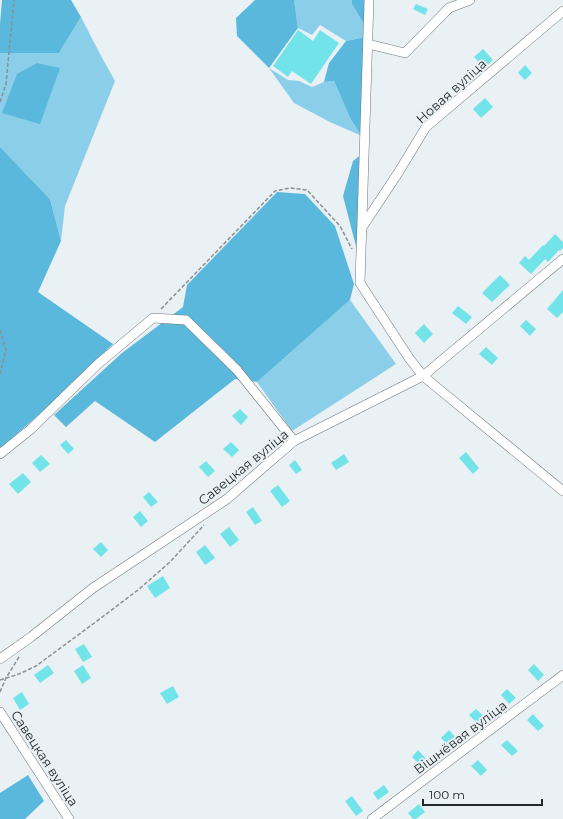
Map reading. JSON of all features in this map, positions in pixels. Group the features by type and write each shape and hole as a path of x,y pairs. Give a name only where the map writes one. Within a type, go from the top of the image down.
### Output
{"street":[{"path":"370,0 360,283 409,358 423,376 563,490"},
{"path":"368,44 405,52 448,8 470,0"},
{"name":"Новая вуліца","path":"362,226 398,173 426,127 563,11"},
{"name":"Савецкая вуліца","path":"0,659 31,637 93,588 227,499 294,441 423,376 563,260"},
{"path":"0,454 31,429 98,364 153,318 186,320 237,370 294,441"},
{"name":"Вішнёвая вуліца","path":"372,819 563,675"},
{"name":"Савецкая вуліца","path":"0,712 69,819"}],"path":[{"path":"0,102 6,84 14,0"},
{"path":"153,318 275,191 290,188 307,190 340,226 354,252"},
{"path":"0,330 6,350 0,374"},
{"path":"0,680 19,674 36,666 138,590 170,562 206,523"},
{"path":"0,692 6,678 21,653"}],"shaded area":[{"path":"2,0 71,0 81,17 59,53 0,53"},
{"path":"255,0 294,0 298,28 269,68 237,36 236,18"},
{"path":"294,0 352,0 352,4 365,26 365,37 346,41 320,25 312,35 298,28"},
{"path":"352,0 366,0 365,26 352,4"},
{"path":"81,17 115,81 65,206 61,241 50,199 0,147 0,53 59,53"},
{"path":"365,37 362,136 351,120 334,81 324,82 329,63 346,41"},
{"path":"37,63 60,68 40,124 2,113 17,74"},
{"path":"269,68 288,80 299,81 312,87 324,82 334,81 351,120 362,136 330,122 294,103"},
{"path":"0,147 50,199 61,241 38,292 113,344 47,408 0,448"},
{"path":"362,154 357,250 343,196 353,161"},
{"path":"277,192 305,194 335,226 354,284 350,300 257,382 235,379 155,442 95,401 66,427 54,415 122,353 183,307 187,285"},
{"path":"350,300 396,364 292,431 257,382"},
{"path":"28,775 44,801 25,819 0,819 0,793"}],"building":[{"path":"416,4 428,9 425,15 413,9"},
{"path":"298,30 313,41 320,30 339,43 311,84 292,71 288,77 273,66"},
{"path":"483,49 493,60 484,68 474,57"},
{"path":"525,65 532,73 525,80 518,73"},
{"path":"485,98 493,107 481,118 473,109"},
{"path":"555,234 563,242 563,248 560,251 559,250 548,262 545,259 531,274 519,263 525,256 529,260"},
{"path":"500,275 510,285 492,302 482,293"},
{"path":"563,290 563,312 557,318 547,309"},
{"path":"458,306 472,317 466,324 452,313"},
{"path":"526,320 536,329 530,336 520,326"},
{"path":"424,324 433,334 424,343 415,333"},
{"path":"486,347 498,358 492,365 479,354"},
{"path":"240,409 248,417 241,425 232,416"},
{"path":"66,440 74,449 68,454 60,445"},
{"path":"231,442 239,450 232,457 223,449"},
{"path":"466,452 479,468 473,474 459,458"},
{"path":"344,454 349,462 336,470 331,463"},
{"path":"41,455 50,464 40,472 32,463"},
{"path":"295,460 302,470 296,474 289,465"},
{"path":"206,461 215,471 208,477 199,467"},
{"path":"23,473 31,482 18,494 9,484"},
{"path":"278,485 290,501 282,507 270,491"},
{"path":"149,492 158,502 151,507 143,497"},
{"path":"253,507 262,521 255,525 246,512"},
{"path":"140,511 148,521 141,527 133,517"},
{"path":"229,527 239,540 230,547 220,534"},
{"path":"101,542 108,550 101,557 93,549"},
{"path":"205,545 215,558 205,565 196,552"},
{"path":"163,576 170,588 155,598 147,586"},
{"path":"84,644 92,657 83,662 75,649"},
{"path":"534,664 544,675 538,681 528,670"},
{"path":"48,665 54,673 40,683 34,675"},
{"path":"83,665 91,678 82,684 74,671"},
{"path":"173,686 179,697 167,704 160,693"},
{"path":"507,689 516,698 509,704 501,695"},
{"path":"22,692 29,704 20,710 13,698"},
{"path":"476,709 488,720 481,727 469,715"},
{"path":"533,714 544,726 538,731 527,720"},
{"path":"449,730 460,742 452,750 441,738"},
{"path":"507,740 518,751 512,756 501,745"},
{"path":"418,750 430,763 424,769 412,757"},
{"path":"478,760 487,770 481,776 471,766"},
{"path":"384,785 389,792 378,800 373,793"},
{"path":"352,796 363,811 356,816 345,801"},
{"path":"419,804 425,812 416,819 413,819 408,813"}]}
